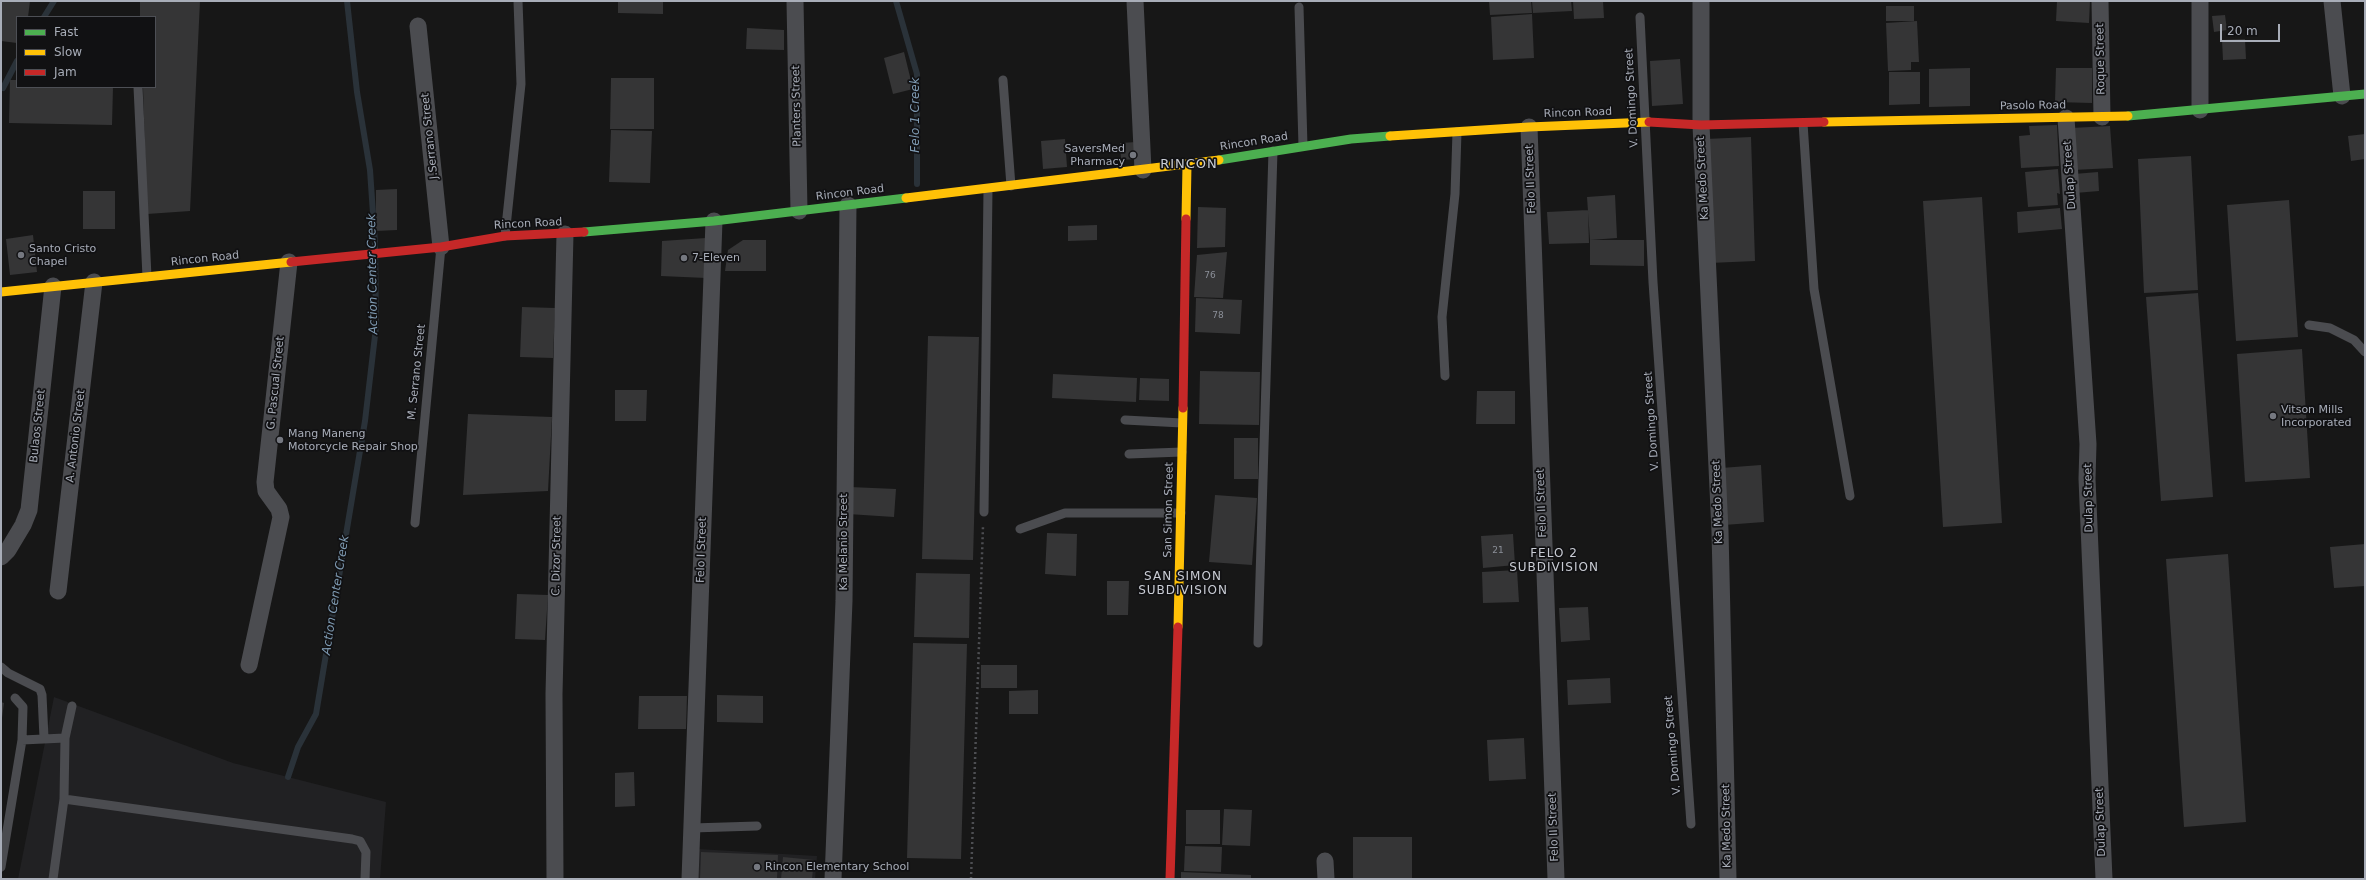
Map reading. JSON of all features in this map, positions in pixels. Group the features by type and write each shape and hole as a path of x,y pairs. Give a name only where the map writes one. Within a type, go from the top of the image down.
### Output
{"street":[{"name":"Planters Street","path":"795,1 799,211"},
{"path":"1135,1 1143,170"},
{"name":"Ka Medo Street","path":"1701,1 1701,125 1720,531 1728,879"},
{"name":"Roque Street","path":"2100,1 2102,117"},
{"path":"2200,1 2200,110"},
{"path":"2332,1 2342,96"},
{"name":"J.Serrano Street","path":"418,26 441,247"},
{"name":"Pasolo Road","path":"1701,125 2102,117 2200,110 2365,94"},
{"name":"Dulap Street","path":"2066,118 2088,444 2088,479 2104,879"},
{"name":"Rincon Road","path":"1,292 441,247 505,236 565,234 714,222 1187,165 1351,139 1529,127 1646,122 1701,125"},
{"name":"Felo II Street","path":"1529,127 1556,879"},
{"name":"San Simon Street","path":"1170,879 1181,513 1187,165"},
{"name":"Ka Melanio Street","path":"834,879 844,601 848,205"},
{"name":"Felo Ⅰ Street","path":"690,879 714,222"},
{"name":"C. Dizor Street","path":"555,879 554,694 565,234"},
{"name":"G. Pascual Street","path":"249,665 281,517 279,509 266,491 265,482 289,262"},
{"name":"A. Antonio Street","path":"58,591 94,282"},
{"name":"Bulaos Street","path":"1,557 8,550 29,510 53,286"},
{"path":"1325,861 1326,879"}],"lane":[{"path":"505,236 521,84 518,1"},
{"path":"1299,6 1303,146"},
{"name":"V. Domingo Street","path":"1640,17 1653,282 1691,824"},
{"path":"1003,80 1011,186"},
{"path":"138,88 147,277"},
{"path":"1803,123 1814,289 1850,496"},
{"path":"1445,376 1442,298 1455,194 1457,132"},
{"path":"1258,643 1274,151"},
{"path":"984,512 988,189"},
{"name":"M. Serrano Street","path":"415,523 441,247"},
{"path":"2309,325 2330,328 2354,340 2365,352"},
{"path":"1125,420 1182,423"},
{"path":"1129,454 1182,452"},
{"path":"1020,530 1065,513 1181,513"},
{"path":"1,667 8,673 40,690 42,696 44,738"},
{"path":"1,867 22,740 23,707 15,698"},
{"path":"53,879 64,798 65,738 72,706"},
{"path":"22,740 65,738"},
{"path":"64,798 360,841 366,852 365,879"},
{"path":"692,828 757,826"}],"path":[{"path":"971,879 984,512"}],"shaded area":[{"path":"54,697 233,763 386,802 380,879 18,879"},
{"name":"Rincon Elementary School","path":"698,849 817,856 815,879 698,879"}],"building":[{"path":"1,1 30,1 28,16 16,16 16,43 1,41"},
{"path":"140,1 200,1 190,211 147,214 143,88 156,88 156,16 140,16"},
{"path":"618,1 663,1 663,14 618,13"},
{"path":"1489,1 1531,1 1532,13 1490,15"},
{"path":"1532,1 1571,1 1572,11 1533,13"},
{"path":"1573,1 1603,1 1604,18 1574,19"},
{"path":"2057,1 2090,1 2089,23 2056,21"},
{"path":"1886,6 1914,6 1914,21 1886,21"},
{"path":"1532,14 1534,58 1493,60 1491,17"},
{"path":"2225,15 2227,30 2214,32 2212,16"},
{"path":"1917,21 1919,62 1911,62 1911,70 1888,71 1886,23"},
{"path":"747,28 784,30 784,50 746,49"},
{"path":"2245,39 2246,59 2223,60 2222,40"},
{"path":"904,52 913,89 893,94 884,58"},
{"path":"1680,59 1683,104 1652,106 1650,61"},
{"path":"1970,68 1970,106 1929,107 1929,69"},
{"path":"2056,68 2092,68 2092,103 2055,102"},
{"path":"1889,72 1920,72 1920,104 1889,105"},
{"path":"611,78 654,78 654,129 610,129"},
{"path":"10,80 16,80 16,88 113,88 112,125 9,123"},
{"path":"2057,125 2059,166 2021,168 2019,136 2030,135 2029,126"},
{"path":"2110,126 2113,168 2073,170 2071,128"},
{"path":"611,130 652,131 650,183 609,182"},
{"path":"2365,134 2365,159 2351,161 2348,136"},
{"path":"1751,137 1755,261 1710,263 1706,139"},
{"path":"1065,139 1067,167 1043,169 1041,141"},
{"path":"1137,142 1138,159 1121,160 1120,143"},
{"path":"2191,156 2198,290 2144,293 2138,159"},
{"path":"2058,169 2060,194 2057,193 2058,205 2028,207 2025,172"},
{"path":"2098,172 2099,191 2075,193 2074,174"},
{"path":"397,189 397,230 376,231 376,190"},
{"path":"83,191 115,191 115,229 83,229"},
{"path":"1615,195 1617,238 1590,240 1587,197"},
{"path":"1982,197 2002,523 1943,527 1923,201"},
{"path":"2289,200 2298,337 2236,341 2227,205"},
{"path":"1198,207 1226,208 1225,247 1197,248"},
{"path":"2060,208 2062,229 2018,233 2017,212"},
{"path":"1588,210 1589,243 1549,244 1547,212"},
{"path":"1097,225 1097,240 1068,241 1068,226"},
{"name":"Santo Cristo Chapel","path":"33,235 37,272 10,275 6,239"},
{"name":"7-Eleven","path":"706,238 706,278 661,276 662,241"},
{"path":"743,240 766,240 766,271 725,271 728,250"},
{"path":"1590,240 1644,240 1644,266 1590,265"},
{"path":"1227,252 1223,298 1194,297 1197,255"},
{"path":"2198,293 2213,497 2161,501 2146,297"},
{"path":"1196,298 1242,300 1240,334 1195,332"},
{"path":"522,307 555,308 553,358 520,357"},
{"path":"928,336 979,337 973,560 922,559"},
{"name":"Vitson Mills Incorporated","path":"2302,349 2310,478 2245,482 2237,354"},
{"path":"1200,371 1260,372 1259,425 1199,424"},
{"path":"1053,374 1137,378 1136,402 1052,398"},
{"path":"1140,378 1169,379 1169,401 1139,400"},
{"path":"615,390 647,390 646,421 615,421"},
{"path":"1477,391 1515,391 1515,424 1476,424"},
{"path":"468,414 552,417 548,491 463,495"},
{"path":"1234,438 1258,438 1258,479 1234,479"},
{"path":"1761,465 1764,522 1724,525 1721,468"},
{"path":"850,487 896,489 894,517 848,514"},
{"path":"1215,495 1257,498 1252,565 1209,562"},
{"path":"1047,533 1077,534 1076,576 1045,574"},
{"path":"1513,534 1515,565 1483,568 1481,536"},
{"path":"2365,544 2365,586 2334,588 2330,547"},
{"path":"2228,554 2246,822 2184,827 2166,559"},
{"path":"1517,570 1519,602 1483,603 1482,572"},
{"path":"916,573 970,574 969,638 914,637"},
{"path":"1107,581 1129,581 1128,615 1107,615"},
{"path":"517,594 548,595 545,640 515,639"},
{"path":"1588,607 1590,640 1561,642 1559,608"},
{"path":"913,643 967,644 961,859 907,858"},
{"path":"981,665 1017,665 1017,688 981,688"},
{"path":"1610,678 1611,703 1568,705 1567,680"},
{"path":"1038,690 1038,714 1009,714 1009,691"},
{"path":"717,695 763,696 763,723 717,722"},
{"path":"639,696 687,696 686,729 638,729"},
{"path":"1,702 4,703 2,718 1,718"},
{"path":"1524,738 1526,779 1489,781 1487,740"},
{"path":"634,772 635,806 615,807 615,773"},
{"path":"1224,809 1252,810 1250,846 1222,845"},
{"path":"1186,810 1220,810 1220,844 1186,844"},
{"path":"1353,837 1412,837 1412,879 1353,879"},
{"path":"1185,846 1222,847 1221,872 1184,871"},
{"name":"Rincon Elementary School","path":"701,852 778,855 777,879 700,879"},
{"path":"783,857 814,860 812,879 781,879"},
{"path":"1181,872 1251,875 1251,879 1181,879"}],"waterway":[{"name":"Action Center Creek","path":"45,16 54,1"},
{"name":"Action Center Creek","path":"288,777 298,747 316,714 365,421 376,327 375,243 370,170 357,92 347,1"},
{"name":"Felo 1 Creek","path":"896,1 917,74 917,184"},
{"name":"Action Center Creek","path":"3,88 16,63"}],"traffic: fast":[{"path":"2128,116 2365,94"},
{"path":"1219,160 1351,139 1390,136"},
{"path":"584,232 714,221 906,198"}],"traffic: slow":[{"path":"1824,122 2128,116"},
{"path":"1390,136 1529,127 1649,122"},
{"path":"906,198 1219,160"},
{"path":"1186,219 1187,165"},
{"path":"1,292 291,262"},
{"path":"1178,627 1183,408"}],"traffic: jam":[{"path":"1649,122 1701,125 1824,122"},
{"path":"1183,408 1186,219"},
{"path":"291,262 441,247 505,236 584,232"},
{"path":"1170,879 1178,627"}],"place":[{"name":"SaversMed Pharmacy","path":"1133,155"},
{"name":"Santo Cristo Chapel","path":"21,255"},
{"name":"7-Eleven","path":"684,258"},
{"name":"Vitson Mills Incorporated","path":"2273,416"},
{"name":"Mang Maneng Motorcycle Repair Shop","path":"280,440"},
{"name":"Rincon Elementary School","path":"757,867"}],"district":[{"name":"RINCON","path":"1189,165"},
{"name":"FELO 2 SUBDIVISION","path":"1554,561"},
{"name":"SAN SIMON SUBDIVISION","path":"1183,584"}]}
